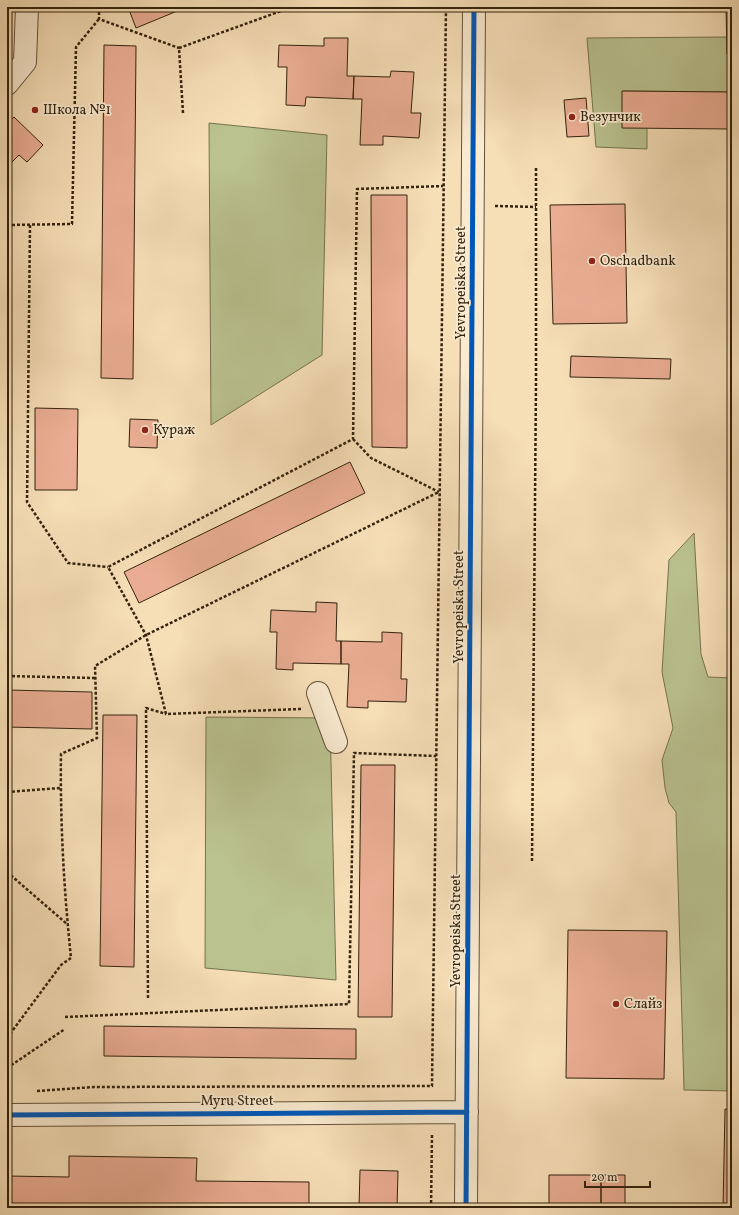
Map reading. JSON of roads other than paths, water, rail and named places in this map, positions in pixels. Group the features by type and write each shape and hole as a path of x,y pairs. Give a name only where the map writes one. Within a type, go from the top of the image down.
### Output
{"street":[{"path":"7,84 25,62 27,7"},
{"name":"Yevropeiska Street","path":"466,1208 474,7"},
{"path":"321,700 336,742"},
{"name":"Myru Street","path":"7,1115 467,1112"}],"place":[{"name":"Школа №1","path":"35,110"},
{"name":"Везунчик","path":"572,117"},
{"name":"Oschadbank","path":"592,261"},
{"name":"Кураж","path":"145,430"},
{"name":"Слайз","path":"616,1004"}]}
